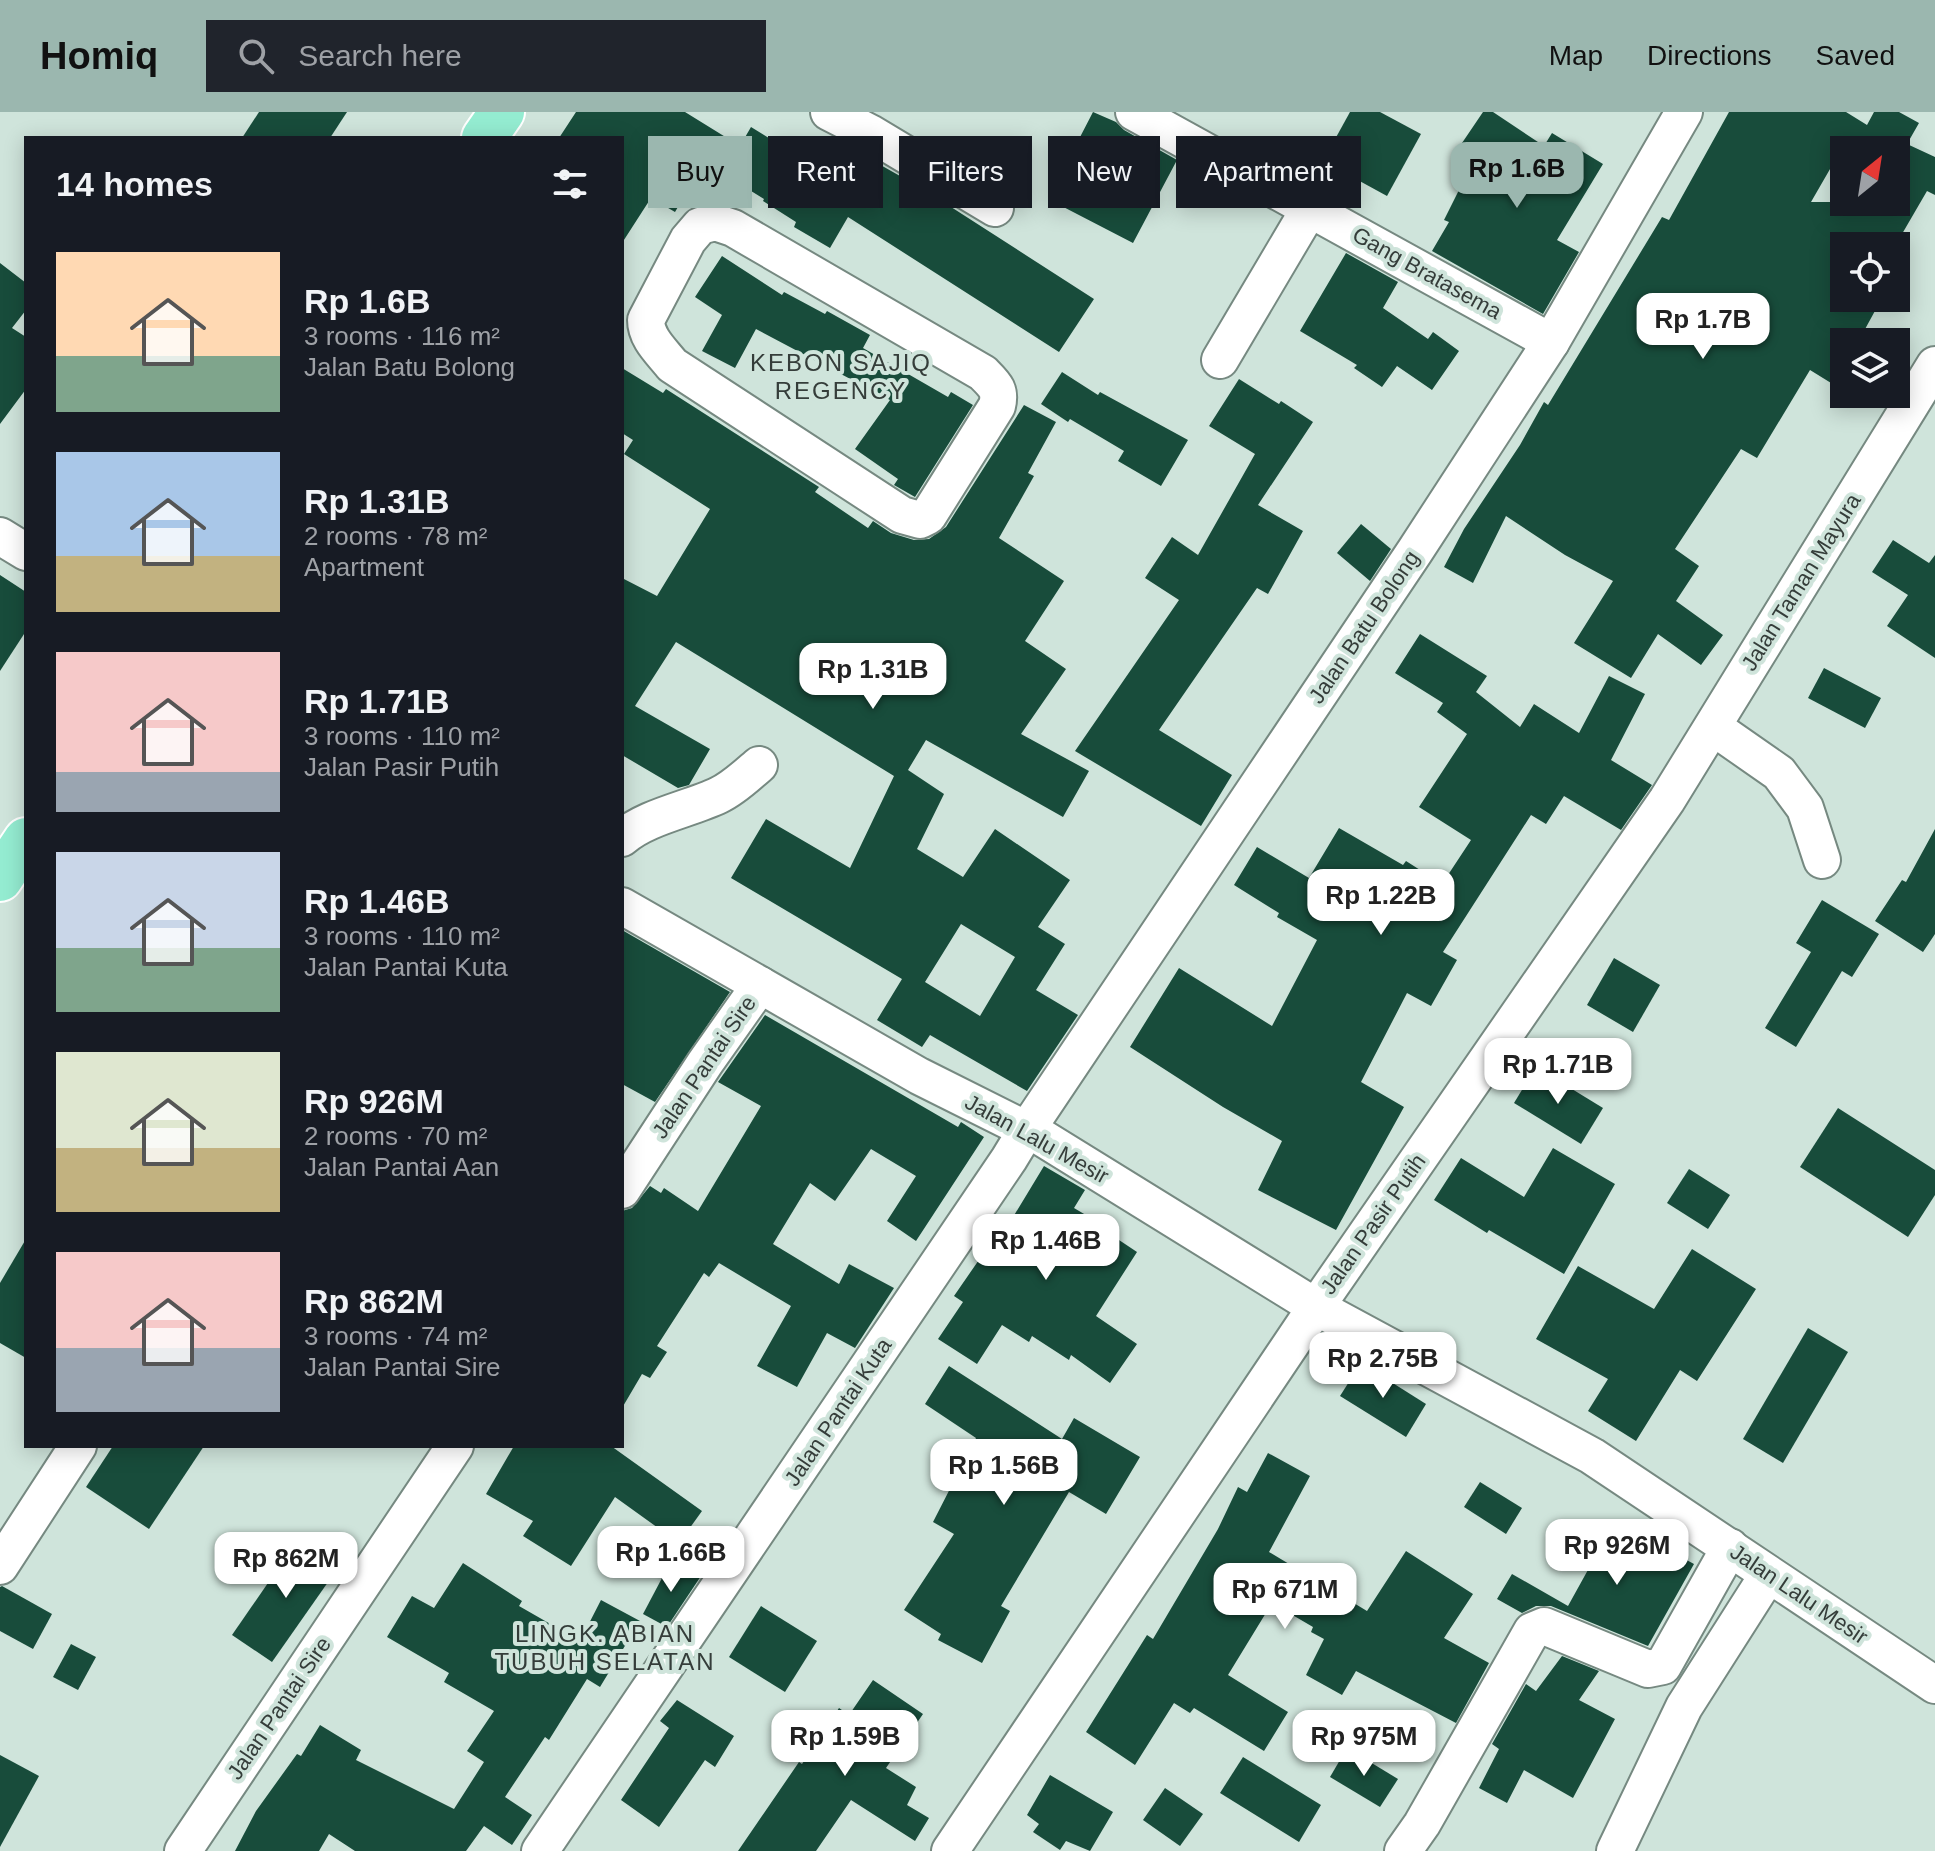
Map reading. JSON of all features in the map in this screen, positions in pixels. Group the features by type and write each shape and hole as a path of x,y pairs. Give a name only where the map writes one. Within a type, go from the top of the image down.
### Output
{"main road":[{"path":"485,136 502,112"},
{"path":"0,879 24,843"}],"street":[{"path":"829,112 899,150"},
{"name":"Gang Bratasema","path":"1134,112 1178,136"},
{"name":"Jalan Batu Bolong","path":"1026,1131 1415,551 1551,342 1684,112"},
{"path":"1220,360 1310,208"},
{"name":"Gang Bratasema","path":"1310,208 1551,342"},
{"path":"715,222 726,224 983,373 997,386 1000,394 997,406 933,511 920,520 912,519 672,365 634,312 700,226 715,222"},
{"name":"Jalan Taman Mayura","path":"1667,800 1935,365"},
{"path":"0,536 24,551"},
{"path":"1713,727 1779,773 1805,808 1822,860"},
{"path":"624,836 634,827 723,794 759,765"},
{"name":"Jalan Pasir Putih","path":"950,1851 1316,1307 1667,800"},
{"name":"Jalan Lalu Mesir","path":"624,907 919,1076 1041,1137 1316,1307 1592,1456 1935,1685"},
{"name":"Jalan Pantai Sire","path":"624,1187 760,985"},
{"name":"Jalan Pantai Kuta","path":"540,1851 1026,1131"},
{"path":"0,1566 77,1448"},
{"name":"Jalan Pantai Sire","path":"183,1851 454,1448"},
{"path":"1403,1851 1422,1824 1532,1631 1544,1626 1648,1669 1663,1666 1730,1547"},
{"path":"1615,1851 1684,1707 1768,1575"}],"building":[{"path":"259,112 347,112 331,136 243,136"},
{"path":"576,112 685,112 724,136 648,136 648,203 624,240 624,136 560,136"},
{"path":"1093,112 1116,122 1135,136 1081,136"},
{"path":"1350,112 1380,112 1421,134 1387,196 1361,182 1361,136 1337,136"},
{"path":"1483,112 1493,112 1544,146 1552,133 1603,164 1557,240 1579,252 1543,314 1432,251 1449,222 1444,220 1477,154 1462,143"},
{"path":"1729,112 1846,112 1867,125 1874,112 1899,112 1919,123 1910,139 1910,136 1830,136 1830,169 1811,202 1830,202 1830,216 1910,216 1910,145 1935,157 1935,195 1927,191 1903,232 1830,232 1830,312 1874,312 1866,328 1830,328 1830,382 1810,370 1757,458 1741,449 1675,549 1699,566 1676,601 1723,635 1701,665 1658,634 1631,678 1574,643 1613,581 1565,555 1506,516 1473,583 1444,567 1464,529 1520,445 1544,402 1548,405 1662,217 1669,220"},
{"path":"751,127 768,138 768,204 752,192 752,136 746,136"},
{"path":"1160,150 1176,162 1160,192"},
{"path":"883,166 899,175 899,208 953,208 1094,299 1059,352 848,217 830,248 794,227 796,222 774,208 883,208"},
{"path":"1065,208 1152,208 1133,243"},
{"path":"1346,253 1398,282 1383,308 1428,339 1433,332 1459,351 1432,390 1397,366 1382,387 1354,368 1357,365 1300,331"},
{"path":"722,256 782,295 784,292 825,314 827,311 870,335 863,348 948,397 951,392 973,405 915,497 894,485 898,479 855,449 890,400 756,329 735,368 702,351 722,315 695,297"},
{"path":"0,263 24,281 24,313 12,328 24,336 24,392 0,424"},
{"path":"624,369 663,393 666,389 819,487 815,492 868,528 873,521 891,533 914,540 929,539 946,527 1024,405 1056,422 1028,473 1034,476 999,538 1064,581 1025,641 1066,669 1021,734 1089,771 1063,817 926,740 908,770 944,794 917,849 963,877 995,829 1070,880 1038,927 1065,944 1036,990 1078,1015 1027,1091 930,1035 922,1047 877,1020 902,979 731,878 766,819 850,868 894,776 676,642 635,706 710,749 689,785 678,788 624,756 624,579 657,596 710,509 624,454 633,440 624,434","holes":["961,924 1015,957 980,1016 925,982"]},
{"path":"1062,372 1098,395 1100,392 1188,440 1161,486 1118,461 1124,451 1041,404"},
{"path":"1239,379 1313,422 1258,505 1303,531 1268,594 1257,588 1159,730 1232,775 1201,826 1075,751 1179,600 1145,578 1172,537 1198,555 1255,454 1209,426"},
{"path":"1361,524 1391,549 1370,581 1337,553"},
{"path":"1893,540 1929,563 1935,555 1935,658 1887,626 1908,595 1872,572"},
{"path":"0,575 24,591 24,634 0,671"},
{"path":"1420,634 1487,676 1476,692 1520,727 1534,704 1579,733 1609,676 1645,694 1611,760 1652,785 1621,830 1564,796 1546,824 1531,815 1443,952 1457,960 1431,1006 1407,993 1361,1082 1404,1107 1336,1230 1258,1190 1282,1141 1130,1047 1179,968 1272,1026 1317,940 1277,917 1279,913 1234,885 1257,847 1309,878 1339,828 1403,865 1406,861 1442,884 1471,840 1419,807 1467,734 1437,712 1443,703 1395,673"},
{"path":"1824,668 1881,698 1865,728 1808,698"},
{"path":"1935,829 1935,934 1923,952 1875,921 1902,880 1906,882"},
{"path":"1822,900 1879,934 1852,977 1842,971 1796,1047 1765,1028 1811,952 1796,943"},
{"path":"624,931 730,992 655,1102 624,1085"},
{"path":"1614,958 1660,985 1633,1032 1587,1005"},
{"path":"765,1015 958,1127 961,1122 984,1137 916,1241 887,1221 916,1176 871,1149 835,1201 810,1183 773,1244 839,1284 849,1264 894,1288 855,1348 827,1333 797,1387 757,1366 791,1306 719,1263 709,1277 704,1273 657,1346 667,1352 650,1378 642,1374 624,1405 624,1210 632,1208 650,1186 661,1193 664,1188 698,1211 761,1106 718,1082"},
{"path":"1536,1067 1603,1108 1581,1144 1514,1103"},
{"path":"1838,1108 1935,1170 1935,1195 1908,1237 1800,1167"},
{"path":"1553,1148 1615,1184 1564,1274 1489,1230 1487,1233 1434,1200 1461,1158 1524,1197"},
{"path":"1044,1166 1085,1190 1074,1208 1106,1227 1104,1230 1137,1252 1096,1316 1137,1344 1110,1383 1071,1355 1069,1360 1032,1336 1029,1342 1002,1325 977,1364 938,1339 963,1302 954,1296 1003,1225 1007,1227"},
{"path":"1689,1169 1730,1195 1708,1229 1667,1203"},
{"path":"24,1242 24,1357 0,1343 0,1283"},
{"path":"1692,1249 1756,1289 1697,1381 1680,1370 1636,1441 1588,1411 1608,1379 1536,1339 1578,1266 1654,1309"},
{"path":"1808,1328 1848,1352 1783,1463 1743,1439"},
{"path":"1361,1363 1426,1404 1406,1437 1340,1396"},
{"path":"949,1366 1062,1439 1074,1418 1140,1457 1106,1514 1069,1492 1001,1606 1010,1611 982,1663 938,1640 941,1634 904,1610 954,1534 933,1522 976,1438 925,1404"},
{"path":"112,1448 203,1448 149,1529 86,1487"},
{"path":"513,1448 614,1448 702,1511 679,1543 615,1497 571,1566 523,1536 533,1521 486,1494"},
{"path":"1268,1453 1310,1476 1269,1552 1367,1611 1406,1551 1473,1594 1444,1638 1489,1663 1456,1723 1356,1671 1342,1695 1306,1675 1324,1639 1311,1632 1313,1627 1272,1603 1228,1675 1288,1712 1264,1751 1194,1708 1190,1713 1174,1703 1135,1765 1086,1732 1147,1635 1153,1639 1218,1529 1238,1487 1247,1492"},
{"path":"1480,1482 1522,1508 1506,1534 1464,1507"},
{"path":"1615,1521 1694,1564 1648,1646 1551,1606 1536,1606 1522,1613 1497,1599 1512,1574 1568,1606"},
{"path":"299,1538 340,1565 272,1662 232,1635"},
{"path":"671,1561 701,1576 667,1627 643,1614"},
{"path":"463,1563 522,1601 519,1606 580,1641 601,1600 640,1621 600,1687 587,1679 549,1740 545,1737 505,1797 532,1815 512,1845 484,1826 466,1851 355,1851 329,1834 319,1851 235,1851 256,1811 297,1754 301,1756 320,1725 361,1750 356,1760 454,1809 484,1762 467,1751 494,1711 444,1682 449,1673 387,1637 412,1596 434,1608"},
{"path":"2,1586 52,1614 33,1649 0,1631"},
{"path":"761,1606 817,1641 785,1692 729,1657"},
{"path":"71,1644 96,1657 78,1690 53,1677"},
{"path":"1562,1656 1599,1671 1579,1700 1615,1719 1573,1798 1524,1770 1507,1803 1479,1788 1499,1749 1492,1744 1526,1684 1536,1691"},
{"path":"873,1680 923,1714 886,1768 916,1787 907,1805 929,1818 915,1841 851,1800 816,1851 738,1851 839,1708 849,1715"},
{"path":"677,1700 734,1736 715,1767 705,1760 659,1827 621,1800 669,1728 660,1721"},
{"path":"1347,1748 1398,1779 1380,1807 1330,1777"},
{"path":"0,1755 39,1776 0,1847"},
{"path":"1243,1757 1321,1805 1299,1842 1220,1793"},
{"path":"1050,1775 1113,1812 1090,1851 1066,1841 1060,1850 1033,1832 1039,1824 1027,1815"},
{"path":"1165,1788 1203,1814 1180,1846 1143,1820"}],"district":[{"name":"KEBON SAJIQ REGENCY","path":"841,376"},
{"name":"LINGK. ABIAN TUBUH SELATAN","path":"605,1647"}]}
